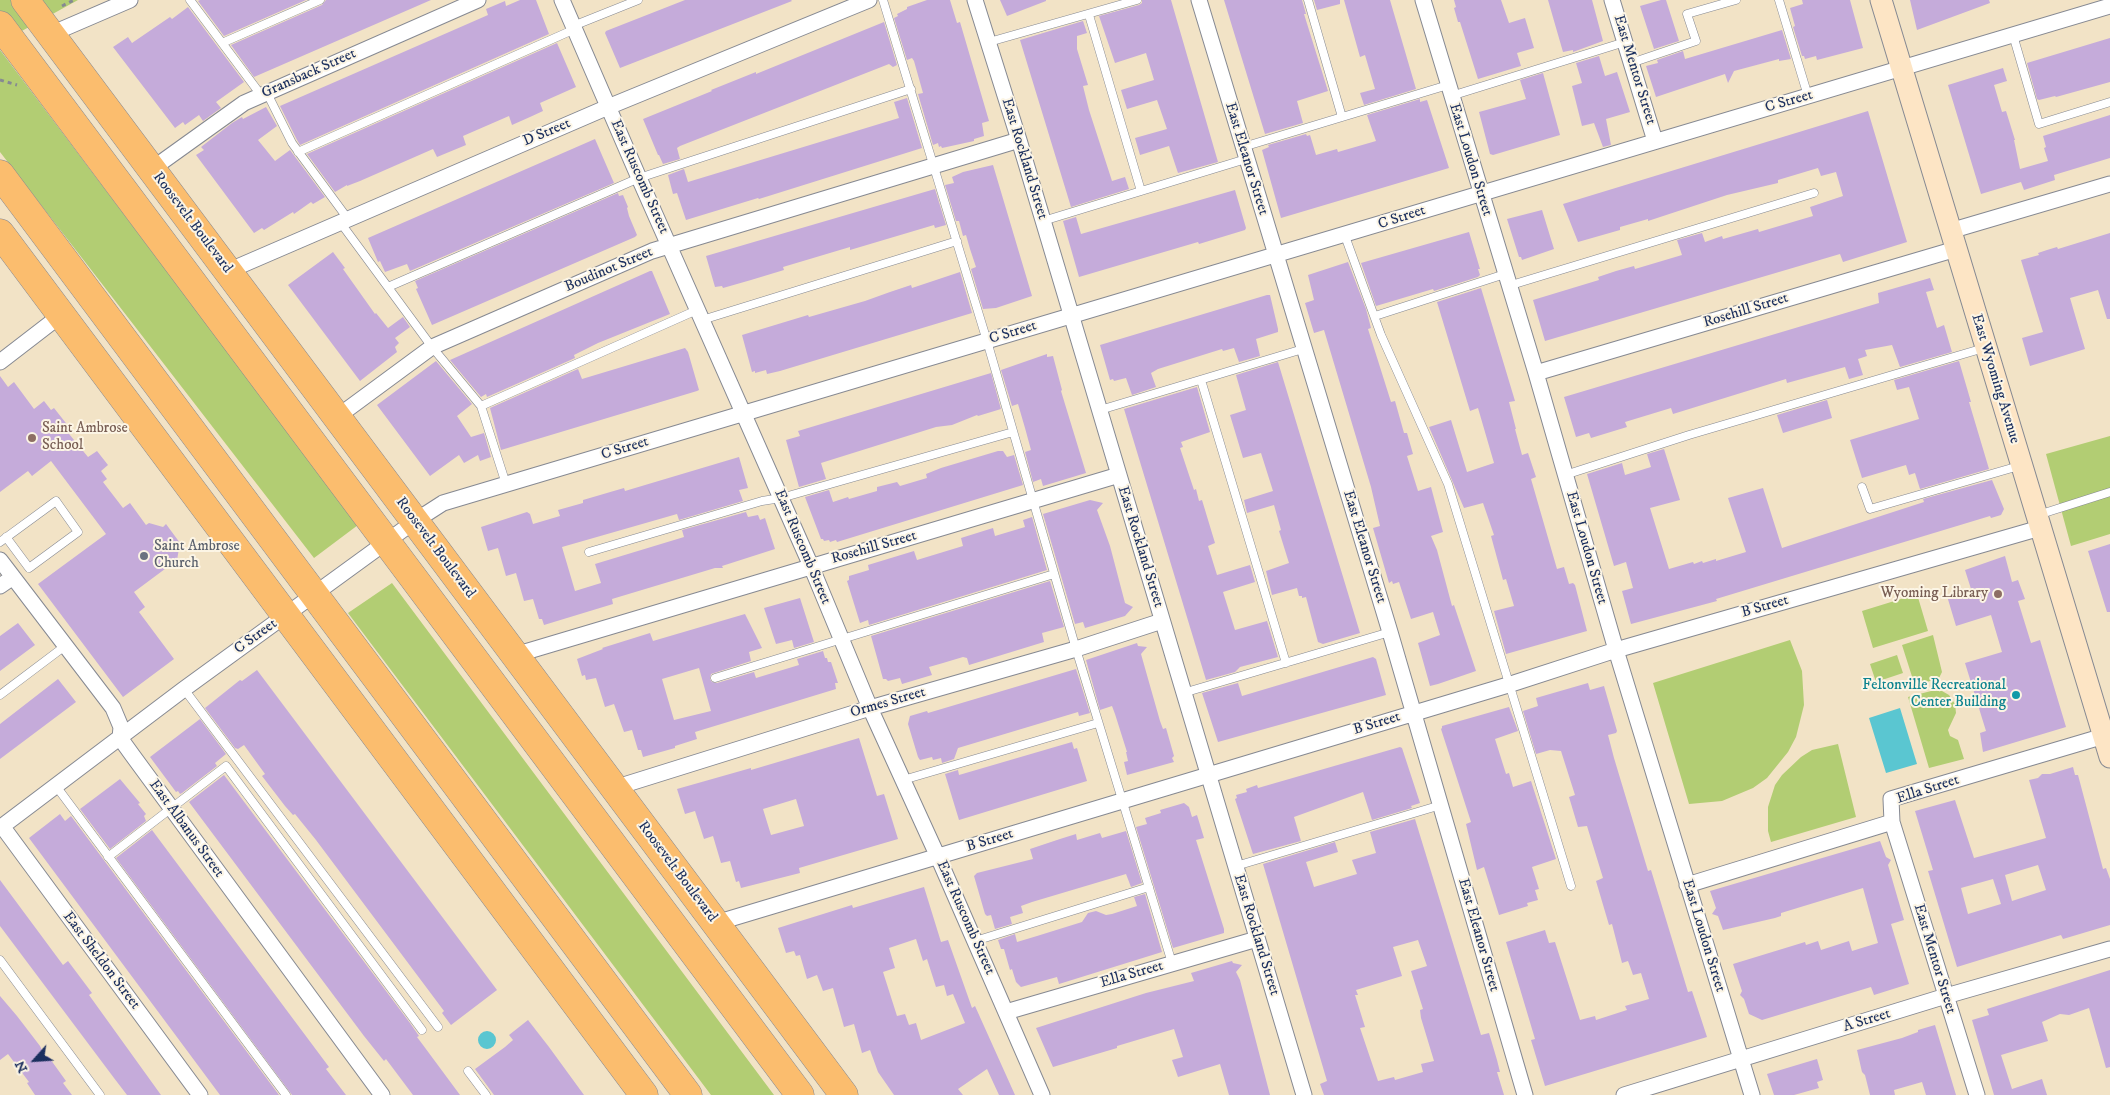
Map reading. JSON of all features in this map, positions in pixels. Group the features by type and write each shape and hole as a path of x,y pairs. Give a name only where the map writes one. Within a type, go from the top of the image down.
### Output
{"highway":[{"name":"Roosevelt Boulevard","path":"26,0 844,1095"},
{"path":"0,25 800,1095"},
{"path":"0,174 688,1095"},
{"path":"0,233 644,1095"},
{"path":"376,737 499,841"},
{"path":"611,992 658,1095"}],"street":[{"path":"51,34 130,0"},
{"name":"Gransback Street","path":"152,169 234,108 478,0"},
{"name":"East Ruscomb Street","path":"562,0 811,566 870,708 938,857 1042,1095"},
{"name":"D Street","path":"228,271 608,107 869,0"},
{"name":"East Rockland Street","path":"975,0 1019,140 1304,1095"},
{"name":"East Eleanor Street","path":"1199,0 1390,632 1525,1095"},
{"name":"East Loudon Street","path":"1422,0 1536,373 1616,650 1752,1095"},
{"name":"East Mentor Street","path":"1612,0 1655,141"},
{"name":"East Wyoming Avenue","path":"1881,0 2110,757"},
{"name":"C Street","path":"1,827 184,689 415,521 443,503 1346,236 1480,193 2110,6"},
{"name":"Boudinot Street","path":"337,417 432,347 652,251 1019,140"},
{"name":"Rosehill Street","path":"1536,373 1953,240 2110,184"},
{"path":"0,362 61,315"},
{"name":"Rosehill Street","path":"515,656 1119,475"},
{"name":"B Street","path":"716,924 1508,685 1616,650 2038,522"},
{"name":"East Albanus Street","path":"0,560 114,708 121,727 120,738 382,1095"},
{"path":"0,586 13,577"},
{"name":"Ormes Street","path":"614,788 870,708 1076,649 1162,621"},
{"name":"Ella Street","path":"1687,885 1892,822 1891,799 2104,736"},
{"name":"East Mentor Street","path":"1892,822 1977,1095"},
{"name":"East Sheldon Street","path":"1,827 200,1095"},
{"name":"Ella Street","path":"1006,1012 1257,939"},
{"name":"A Street","path":"1624,1095 1946,996 2110,948"}],"lane":[{"path":"190,0 264,94 292,143 388,287 432,347 481,406 506,484"},
{"path":"222,43 320,0"},
{"path":"298,152 638,0"},
{"path":"883,0 987,341 1076,649 1172,964"},
{"path":"989,42 1137,0"},
{"path":"1308,0 1342,117"},
{"path":"1631,63 1696,41 1687,14 1736,0"},
{"path":"1780,0 1808,96"},
{"path":"1089,15 1141,191"},
{"path":"2013,35 2040,124 2110,102"},
{"path":"1043,221 1141,191 1342,117 1449,91 1625,42"},
{"path":"388,287 639,178 911,89"},
{"path":"1374,316 1814,193"},
{"path":"1346,236 1374,316 1448,484 1571,886"},
{"path":"481,406 699,315 957,241"},
{"path":"1565,475 1688,434 1985,347"},
{"path":"1100,410 1303,349"},
{"path":"1201,380 1286,663"},
{"path":"588,552 762,501 781,498 1013,432"},
{"path":"1862,487 1870,509 2021,465"},
{"name":"B Street","path":"2038,522 2110,492"},
{"path":"56,501 78,532 29,568 3,539 56,501"},
{"path":"716,678 1054,574"},
{"path":"1183,693 1390,632"},
{"path":"0,695 65,646"},
{"path":"184,689 438,1026"},
{"path":"903,780 1098,722"},
{"path":"108,857 226,766 422,1030"},
{"path":"56,786 286,1095"},
{"path":"1236,866 1440,806"},
{"path":"975,941 1149,887"},
{"path":"0,960 100,1095"},
{"path":"468,1072 486,1095"}],"path":[{"path":"62,6 74,0"},
{"path":"0,80 18,85"}],"green space":[{"path":"0,0 78,0 0,43"},
{"path":"0,50 358,525 314,558 0,152"},
{"path":"2110,436 2110,534 2071,546 2046,454"},
{"path":"392,583 774,1095 711,1095 348,613"},
{"path":"1917,594 1928,631 1873,648 1862,611"},
{"path":"1933,635 1942,672 1939,678 1915,686 1902,645"},
{"path":"1790,640 1802,671 1804,705 1796,737 1788,752 1767,778 1753,788 1722,801 1689,804 1653,683"},
{"path":"1897,655 1903,673 1876,682 1870,664"},
{"path":"1931,691 1942,691 1949,695 1955,704 1956,713 1948,730 1950,736 1958,740 1964,759 1929,768 1908,697"},
{"path":"1838,744 1856,817 1771,842 1768,831 1768,807 1775,785 1782,775 1801,757 1812,750"}],"water":[{"path":"1900,708 1917,764 1886,773 1869,718"},
{"path":"483,1031 491,1031 496,1036 494,1047 483,1049 478,1044 478,1036"}],"building":[{"path":"306,0 224,36 198,1"},
{"path":"326,0 431,0 254,77 231,45 322,5"},
{"path":"520,0 536,0 549,34 300,145 280,106 488,15 486,9 505,1 506,6"},
{"path":"685,0 792,1 620,68 605,33 606,31"},
{"path":"927,0 950,0 957,23 960,22 989,121 982,123 984,136 974,139 974,141 942,148 941,146 939,147 938,143 933,145 918,94 923,93 914,61 912,58 907,60 894,18 898,16 897,14 907,9 907,7"},
{"path":"1000,0 1046,0 1046,1 1007,16"},
{"path":"1142,0 1171,0 1218,162 1178,173 1169,146 1140,155 1135,138 1167,129 1157,100 1127,109 1121,90 1154,80 1146,53 1115,63 1099,16 1139,5 1142,3"},
{"path":"1224,0 1302,0 1306,14 1304,14 1328,91 1297,101 1303,123 1265,134"},
{"path":"1314,0 1340,0 1340,4 1317,10"},
{"path":"1344,0 1390,0 1416,89 1364,105 1360,93 1375,89 1365,55 1360,57"},
{"path":"1454,0 1501,0 1509,23 1525,18 1534,48 1517,53 1521,66 1478,79 1460,22 1458,22"},
{"path":"1548,0 1592,0 1603,41 1573,52 1573,50 1563,52"},
{"path":"1666,0 1679,41 1654,49 1640,6"},
{"path":"1802,0 1850,0 1863,48 1817,60 1816,56 1805,59 1802,56 1793,27 1795,26 1790,8 1803,4"},
{"path":"1910,0 1989,0 1990,3 1917,30"},
{"path":"188,7 244,82 216,102 221,108 203,121 199,115 185,125 183,122 175,128 113,47 128,37 132,43"},
{"path":"1083,21 1087,33 1077,36 1077,49 1088,85 1083,86 1089,110 1112,181 1125,177 1129,189 1071,207 1020,40"},
{"path":"884,22 897,65 893,67 889,64 680,146 677,148 680,159 663,164 643,119 711,90 756,72 756,74"},
{"path":"1782,30 1791,59 1779,61 1779,59 1734,71 1728,83 1725,74 1656,97 1646,66 1658,63 1657,60 1683,51 1685,59"},
{"path":"2110,38 2110,82 2056,97 2037,99 2027,63"},
{"path":"557,43 576,87 540,103 543,111 512,125 509,116 463,136 466,145 437,157 433,149 347,185 335,192 307,154"},
{"path":"1599,56 1605,76 1617,72 1630,112 1606,119 1611,145 1603,147 1594,123 1582,126 1572,86 1582,83 1576,63"},
{"path":"2003,68 2007,81 1994,85 2002,112 2006,111 2015,140 2020,169 2048,161 2043,136 2110,115 2110,158 2054,175 2055,180 2024,190 2021,182 1981,194 1948,85"},
{"path":"1543,73 1560,135 1493,155 1490,154 1479,112 1526,99 1520,80"},
{"path":"907,98 922,148 686,220 677,193 673,194 668,175 684,169 688,182 899,118 894,102"},
{"path":"1420,99 1420,102 1427,100 1449,168 1281,218 1262,150 1269,147 1268,145 1306,134 1307,136 1310,135 1316,155 1337,149 1338,152 1376,141 1367,115"},
{"path":"266,107 277,126 258,140 275,161 290,150 325,197 313,204 311,202 294,214 293,212 264,230 262,228 254,233 196,155 204,150 201,147 232,123"},
{"path":"1868,111 1907,242 1843,262 1840,254 1545,341 1533,300 1599,280 1598,277 1616,271 1634,266 1635,269 1682,255 1677,240 1702,233 1705,242 1722,236 1723,239 1758,229 1759,232 1813,216 1810,207 1843,196 1836,172 1821,176 1818,168 1778,180 1778,183 1727,195 1648,221 1648,219 1620,227 1620,230 1578,242 1563,204"},
{"path":"595,139 614,183 410,271 407,264 385,272 380,261 378,262 368,238"},
{"path":"993,165 1032,296 996,308 983,309 971,269 976,267 966,235 963,236 959,221 956,221 945,185 954,183 952,177 963,172"},
{"path":"935,189 946,225 935,228 934,225 850,250 850,247 783,267 784,270 751,280 723,288 722,286 715,287 706,256"},
{"path":"1235,190 1245,230 1079,277 1063,221 1076,217 1081,234"},
{"path":"618,193 619,196 623,195 628,207 629,216 637,235 635,237 432,325 416,289 418,288 415,281"},
{"path":"1542,210 1554,249 1522,260 1519,257 1507,219"},
{"path":"1469,232 1480,269 1478,269 1480,275 1478,277 1376,306 1361,263"},
{"path":"2110,233 2110,319 2107,319 2098,290 2070,298 2085,349 2030,366 2022,338 2043,332 2021,260 2039,255 2038,253 2047,250 2057,247 2058,249"},
{"path":"333,252 375,314 388,328 403,317 410,327 395,338 399,343 395,347 397,352 360,381 288,285"},
{"path":"1348,262 1366,309 1371,328 1368,329 1391,402 1395,401 1404,433 1407,433 1413,454 1407,456 1418,491 1431,487 1443,532 1431,536 1437,550 1452,606 1454,605 1476,671 1430,686 1418,643 1440,635 1433,612 1411,619 1399,582 1393,584 1392,581 1389,583 1373,528 1380,526 1371,487 1324,330 1314,333 1305,303 1314,300 1308,275"},
{"path":"652,271 670,314 598,343 574,355 575,358 487,397 486,394 481,397 450,360"},
{"path":"960,272 972,313 780,371 767,374 766,370 752,372 742,335 808,315 809,317 865,301 911,285 912,288"},
{"path":"1930,278 1934,290 1926,292 1937,328 1944,325 1952,352 1900,367 1892,345 1865,350 1867,356 1858,359 1863,375 1849,379 1845,367 1787,383 1786,379 1673,414 1671,408 1625,422 1627,427 1591,438 1589,433 1576,437 1564,397 1879,303 1878,293"},
{"path":"1481,288 1515,401 1509,402 1522,455 1528,453 1536,477 1531,479 1557,569 1564,567 1569,584 1573,583 1575,585 1587,631 1506,654 1494,611 1514,606 1506,579 1503,580 1491,536 1494,535 1483,503 1464,508 1429,427 1451,420 1467,472 1494,463 1478,408 1470,411 1437,302"},
{"path":"1270,295 1278,332 1256,339 1260,356 1239,362 1234,348 1223,351 1222,349 1158,369 1151,373 1156,387 1132,395 1126,378 1110,380 1100,345"},
{"path":"685,348 688,352 699,390 501,450 490,408 578,369 582,379"},
{"path":"1047,354 1047,357 1053,356 1061,391 1086,473 1043,486 1041,479 1033,482 1025,452 1031,450 1025,428 1018,404 1012,406 1001,370"},
{"path":"436,361 472,404 457,416 471,437 484,433 491,457 480,461 478,455 464,463 459,455 430,476 377,405"},
{"path":"1959,361 1989,469 1920,489 1915,473 1909,475 1906,465 1862,478 1850,440 1919,419 1909,387 1897,390 1894,380"},
{"path":"1278,362 1360,633 1323,644 1318,642 1306,597 1302,598 1302,596 1299,596 1297,588 1272,595 1266,571 1289,563 1279,531 1281,530 1274,505 1247,513 1244,500 1273,491 1261,453 1243,458 1230,415 1246,410 1236,375"},
{"path":"991,373 1001,409 821,463 826,479 799,487 786,440 800,436 798,431"},
{"path":"0,376 8,387 14,382 34,409 44,401 51,410 54,408 69,427 65,429 88,457 97,451 108,465 101,471 107,479 103,482 123,508 130,503 146,525 149,523 163,527 166,524 180,543 177,560 134,592 145,607 139,612 174,659 123,697 38,584 106,534 51,461 32,476 28,471 0,492"},
{"path":"1197,387 1210,432 1181,442 1183,447 1180,448 1194,490 1196,489 1199,501 1202,500 1215,543 1208,546 1217,575 1250,565 1255,582 1223,592 1235,630 1267,621 1278,657 1240,667 1235,672 1206,680 1124,409"},
{"path":"1827,400 1832,418 1783,433 1777,415"},
{"path":"1664,449 1680,500 1650,508 1669,569 1693,562 1694,564 1716,559 1716,561 1746,552 1728,498 1763,488 1782,548 1924,502 1923,499 1992,480 2004,509 2001,515 1991,518 1990,516 1716,599 1717,601 1631,624 1622,591 1633,588 1626,562 1614,566 1587,474 1622,463 1625,475 1651,467 1647,454"},
{"path":"1003,451 1007,457 1014,455 1023,485 837,542 836,540 830,542 829,540 824,541 821,539 805,497 829,490 833,502 848,497 849,499 877,491 877,487 897,482 900,486 927,478 926,474 941,468"},
{"path":"739,457 748,488 739,490 743,501 679,520 677,514 562,547 575,591 601,583 595,564 684,537 682,530 746,512 748,517 758,515 760,520 765,518 775,549 722,566 723,568 715,568 612,599 613,604 544,625 542,619 539,619 533,599 524,601 516,573 506,576 498,548 488,551 481,527 527,512 530,514 533,524 560,516 558,510 583,503 583,500 624,488 625,491"},
{"path":"1090,500 1103,503 1097,510 1110,546 1125,603 1133,607 1125,616 1085,628 1083,622 1075,624 1043,514"},
{"path":"1032,517 1047,570 869,625 868,620 860,623 847,581 849,576 869,570 868,565 914,551 917,560 963,546 961,538 993,528 995,536 1025,527 1023,520"},
{"path":"2110,544 2110,612 2107,612 2088,551"},
{"name":"Feltonville Recreational Center Building","path":"2005,556 2012,582 2018,580 2025,599 2018,601 2031,643 2040,640 2066,727 1983,752 1980,733 1986,731 1965,663 2002,652 1991,615 1956,626 1947,596 1971,589 1965,570"},
{"path":"1050,581 1064,627 1042,633 1044,642 969,665 967,658 963,657 929,667 932,675 902,684 900,678 888,681 883,679 871,636"},
{"path":"800,598 814,642 794,648 792,640 776,644 764,608"},
{"path":"745,614 762,648 749,652 751,661 711,674 710,679 712,682 717,683 754,672 756,678 799,665 797,659 823,651 825,658 827,658 828,662 831,662 838,683 835,683 836,689 695,732 697,739 675,746 675,748 643,757 641,750 638,750 632,730 624,732 614,704 605,707 596,678 586,680 585,675 582,676 577,659 602,648 650,633 653,641","holes":["699,668 711,711 674,720 662,679"]},
{"path":"18,623 35,645 0,671 0,636"},
{"path":"1137,643 1138,646 1147,647 1141,654 1160,721 1163,729 1166,728 1174,762 1127,775 1124,762 1128,761 1127,752 1115,714 1112,706 1100,710 1086,660"},
{"path":"1373,657 1376,659 1386,695 1218,742 1202,693 1238,683 1242,696"},
{"path":"1076,669 1090,713 1079,716 1078,712 958,748 954,759 942,763 941,758 933,760 932,757 920,760 918,757 908,724 910,716 927,711 928,713"},
{"path":"257,670 497,990 451,1025 442,1013 444,1011 316,840 295,814 293,815 285,806 262,776 265,774 244,745 238,749 235,748 205,708 240,680 242,681"},
{"path":"58,679 76,702 0,759 0,724"},
{"path":"1588,683 1590,690 1604,686 1617,731 1608,735 1614,758 1648,871 1651,870 1688,992 1692,991 1707,1037 1545,1086 1531,1040 1535,1039 1506,942 1545,930 1549,943 1555,942 1580,1020 1595,1016 1596,1020 1627,1010 1625,1006 1649,999 1641,973 1633,975 1628,961 1622,963 1612,924 1609,925 1596,881 1603,878 1587,826 1578,827 1569,797 1575,795 1561,751 1550,750 1536,754 1523,711 1538,706 1536,698"},
{"path":"1509,707 1518,731 1495,739 1506,774 1509,773 1513,787 1531,781 1556,859 1532,867 1539,889 1535,890 1538,900 1527,903 1528,906 1499,915 1484,867 1477,870 1466,824 1471,822 1441,729 1442,726"},
{"path":"200,719 226,754 215,763 217,766 180,794 178,791 176,792 150,757"},
{"path":"859,738 877,796 884,794 898,839 799,868 800,873 741,888 739,881 736,882 730,861 721,863 713,836 704,839 695,811 685,814 677,789 751,768 751,770","holes":["796,799 804,826 771,835 763,809"]},
{"path":"1072,742 1074,749 1077,748 1087,781 959,820 945,774 958,770 959,775"},
{"path":"1402,748 1420,803 1411,806 1412,808 1372,820 1363,792 1294,817 1301,841 1253,854 1235,799 1237,798 1236,795 1247,792 1246,789 1257,785 1258,788"},
{"path":"2073,767 2075,775 2078,775 2103,869 2106,868 2110,879 2110,925 2063,939 2061,935 1957,967 1928,871 1933,870 1915,811 1955,800 1974,858 2046,838 2029,780 2038,778 2042,774 2050,774","holes":["2038,865 2046,890 2012,901 2005,875","1993,879 2001,904 1968,914 1961,888"]},
{"path":"224,775 410,1023 419,1036 417,1037 460,1095 413,1095 386,1059 384,1061 364,1036 189,802"},
{"path":"120,779 140,803 138,804 146,814 144,816 146,821 110,849 80,809"},
{"path":"1184,803 1189,807 1192,817 1197,815 1204,838 1196,840 1224,933 1173,948 1136,827 1147,824 1145,818 1161,813 1160,810"},
{"path":"60,814 65,821 71,816 279,1095 220,1095 29,838"},
{"path":"1415,819 1481,1035 1489,1033 1500,1072 1497,1072 1504,1095 1324,1095 1320,1084 1327,1081 1263,864 1335,842 1338,852 1306,862 1314,887 1357,874 1352,860 1376,853 1370,832","holes":["1418,940 1427,966 1411,971 1423,1009 1420,1010 1421,1018 1434,1061 1421,1064 1423,1072 1395,1080 1394,1077 1378,1081 1360,1028 1365,1027 1355,995 1358,995 1356,990 1402,976 1393,947"]},
{"path":"152,830 329,1067 326,1069 346,1095 292,1095 116,858"},
{"path":"1126,831 1142,883 1131,887 1126,874 1032,902 1021,906 1023,913 1010,917 1012,924 995,929 991,915 987,916 985,914 974,876 977,873 1033,859 1030,849 1076,834 1077,840 1100,833 1102,838"},
{"path":"1880,841 1886,857 1891,860 1888,865 1904,920 1891,924 1909,984 1874,995 1871,987 1762,1020 1749,1014 1744,999 1740,995 1742,991 1733,964 1805,942 1806,945 1818,941 1821,950 1849,941 1852,951 1878,943 1863,888 1781,913 1781,916 1775,918 1723,930 1718,916 1712,914 1716,908 1710,891"},
{"path":"0,880 63,965 68,961 92,993 89,995 161,1095 127,1095 0,926"},
{"path":"924,887 941,942 948,940 972,1008 975,1006 1015,1095 999,1095 987,1069 958,1089 963,1095 894,1095 878,1072 870,1050 862,1053 854,1024 844,1027 833,988 823,991 817,975 807,979 800,955 796,956 794,951 786,953 778,928 852,905 853,908","holes":["916,939 923,961 927,959 936,987 944,985 947,996 953,994 965,1023 921,1040 916,1023 909,1025 905,1014 897,1016 883,972 895,968 889,948"]},
{"path":"1145,894 1162,952 1059,984 1057,977 1021,987 1016,982 1012,969 1010,970 1004,949 1001,949 998,940 1015,934 1017,942 1082,922 1088,913 1096,911 1106,915 1112,914 1137,906 1134,897"},
{"path":"1232,961 1242,965 1236,972 1240,980 1270,1095 1229,1095 1220,1064 1178,1077 1172,1060 1183,1057 1174,1029 1053,1067 1036,1028 1146,993 1194,981 1191,973"},
{"path":"2110,970 2110,1067 2106,1068 2089,1008 2069,1015 2060,1014 2042,1022 2048,1041 2001,1055 2012,1089 2042,1079 2047,1095 1994,1095 1972,1020 1989,1015 1987,1009"},
{"path":"0,996 40,1046 46,1058 48,1056 66,1081 63,1083 72,1095 35,1095 27,1083 29,1082 8,1054 0,1060"},
{"path":"528,1020 584,1095 494,1095 475,1069 513,1040 509,1035"},
{"path":"1935,1025 1956,1095 1926,1095 1922,1082 1894,1090 1895,1095 1870,1095 1857,1050 1902,1038 1918,1032 1918,1030"},
{"path":"1817,1059 1823,1080 1817,1082 1819,1088 1794,1095 1774,1095 1767,1074"}],"place":[{"name":"Saint Ambrose School","path":"32,438"},
{"name":"Saint Ambrose Church","path":"144,556"},
{"name":"Wyoming Library","path":"1998,594"},
{"name":"Feltonville Recreational Center Building","path":"2016,695"}]}
